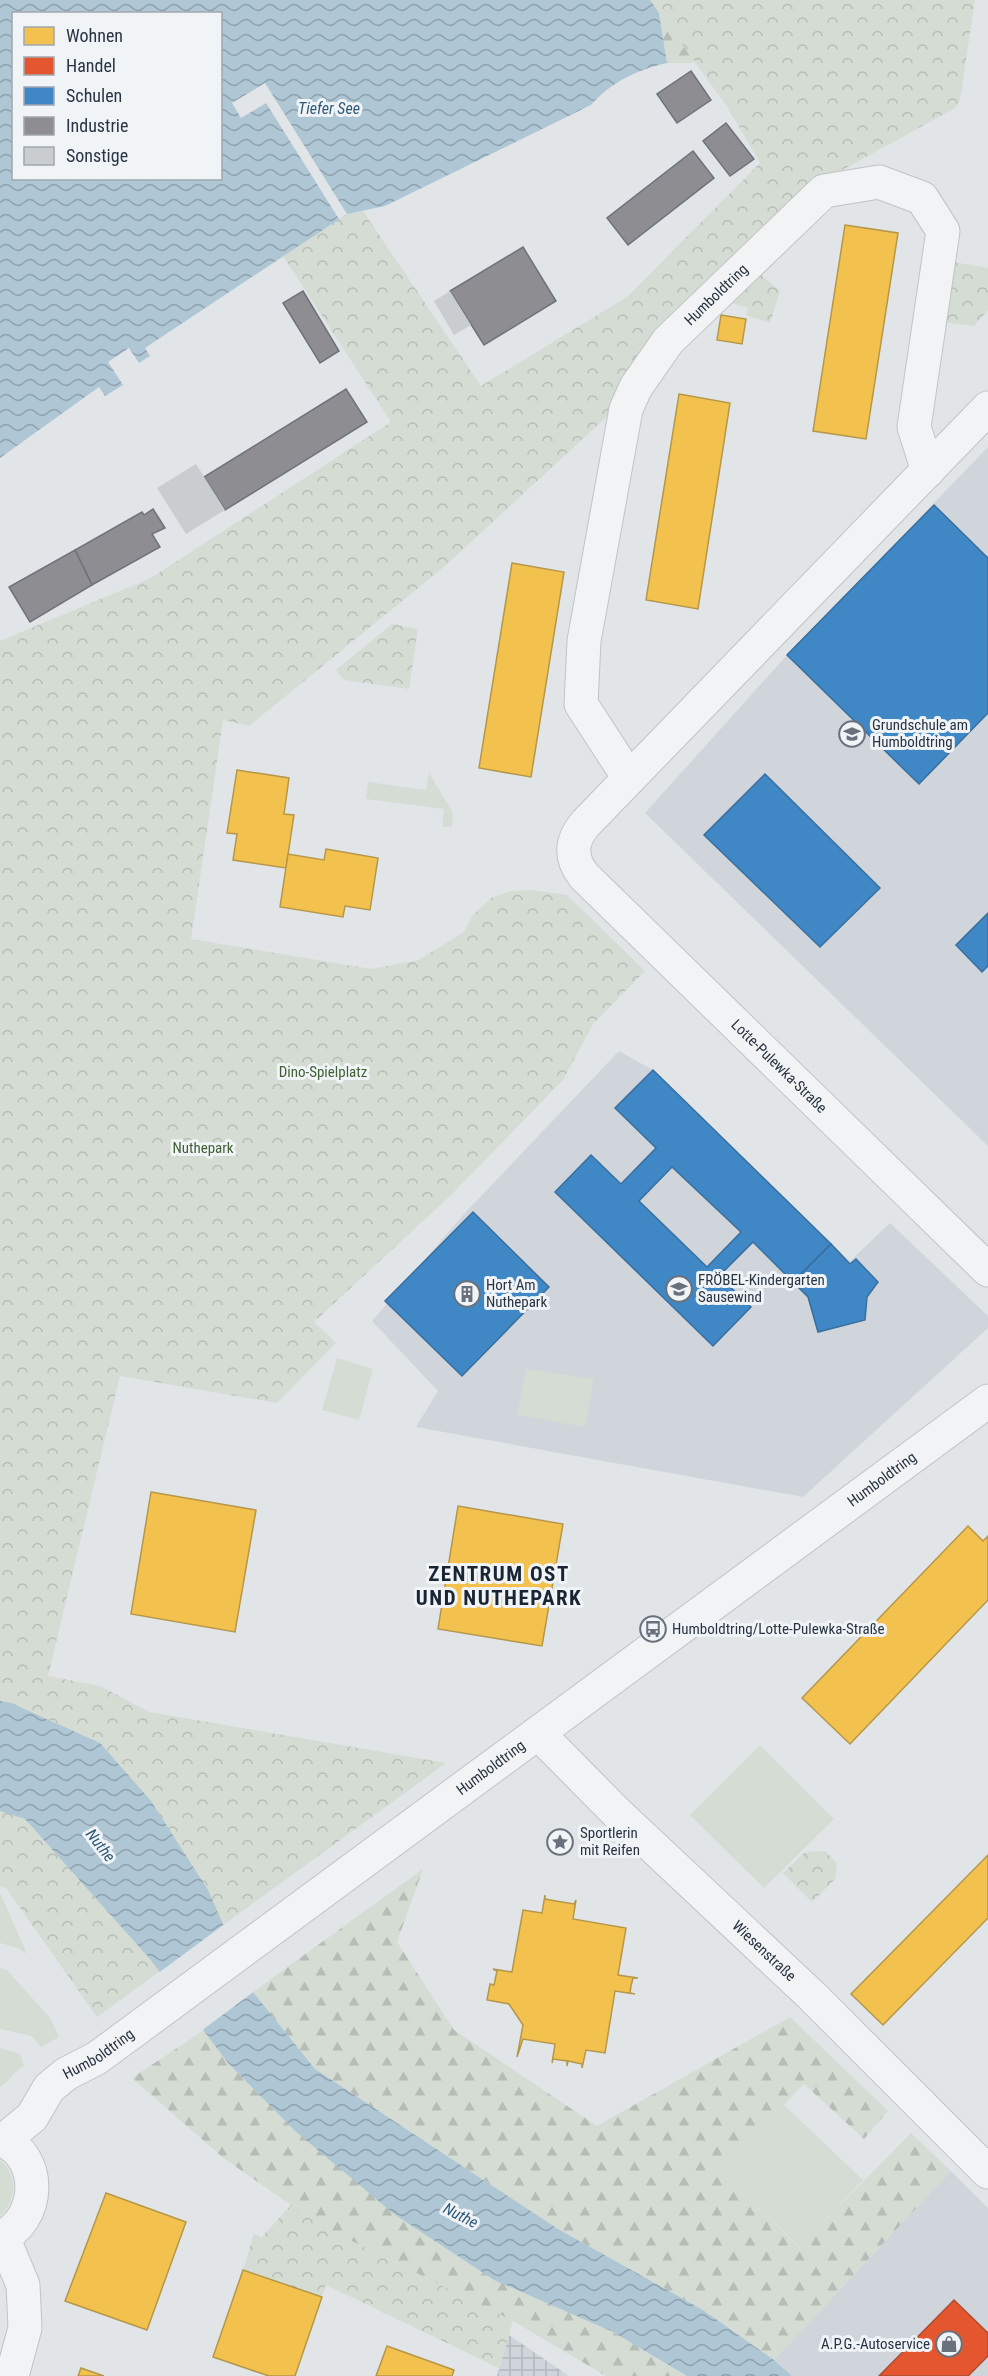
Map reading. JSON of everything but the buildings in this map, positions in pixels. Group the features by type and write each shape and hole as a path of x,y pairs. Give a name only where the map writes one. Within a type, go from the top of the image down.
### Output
{"street":[{"name":"Humboldtring","path":"629,778 580,704 584,641 626,410 636,387 668,341 824,191 879,182 922,198 943,231 914,427 927,471"},
{"path":"629,778 988,408"},
{"name":"Lotte-Pulewka-Straße","path":"629,778 578,832 573,851 574,860 584,876 988,1270"},
{"name":"Humboldtring","path":"2,2139 32,2117 49,2088 66,2074 97,2058 159,2013 988,1401"},
{"name":"Wiesenstraße","path":"538,1733 616,1812 816,2000 988,2172"},
{"path":"2,2139 18,2150 28,2165 32,2181 32,2198 27,2214 17,2228 2,2238 23,2285 25,2328 12,2376"}],"shaded area":[{"name":"Grundschule am Humboldtring","path":"988,447 988,1146 645,813 787,655"},
{"name":"FRÖBEL-Kindergarten Sausewind","path":"619,1051 653,1070 850,1261 890,1223 988,1316 988,1328 803,1497 416,1427 438,1391 372,1321 464,1214"},
{"path":"951,2171 988,2208 988,2376 792,2376 774,2360"},
{"path":"509,2335 569,2376 497,2376"}],"green space":[{"path":"650,0 709,54 690,63 667,63 659,13"},
{"name":"Nuthepark","path":"650,0 975,0 960,100 955,108 826,179 626,399 445,566 249,726 223,720 191,939 371,969 419,960 464,932 473,915 491,898 511,891 532,890 567,895 645,971 593,1024 563,1080 450,1196 314,1322 336,1343 277,1403 120,1376 48,1676 100,1686 149,1712 446,1763 97,2017 6,1888 0,1886 0,641 151,578 391,422 283,256 347,214 363,211 481,386 627,297 760,163 728,108"},
{"path":"948,261 988,268 988,310 974,326 940,322"},
{"path":"753,268 780,291 770,323 746,315 748,308 726,301"},
{"path":"392,624 418,629 409,689 344,680 336,670"},
{"path":"429,773 453,813 452,827 442,827 444,809 366,799 368,782 426,790"},
{"path":"337,1358 373,1369 359,1420 322,1410"},
{"path":"526,1369 594,1379 585,1427 517,1415"},
{"path":"760,1745 834,1819 764,1888 690,1815"},
{"path":"825,1851 837,1863 835,1879 812,1902 783,1873 805,1852"},
{"path":"423,1869 397,1942 454,2030 597,2126 790,2017 888,2111 864,2139 804,2084 719,2171 799,2247 911,2133 951,2171 774,2360 703,2310 558,2229 315,2069 253,1992"},
{"path":"0,1895 27,1954 18,1948 0,1943"},
{"path":"0,1968 6,1969 50,2018 59,2037 41,2047 32,2036 0,2029"},
{"path":"204,2030 228,2063 294,2130 613,2332 687,2376 606,2376 513,2321 321,2226 222,2157 132,2078"},
{"path":"0,2048 20,2054 24,2066 0,2087"},
{"path":"783,2104 863,2180 800,2247 719,2171"},
{"path":"0,2160 10,2173 13,2188 10,2203 0,2216"},
{"path":"291,2205 321,2226 513,2321 499,2368 326,2285 322,2297 243,2270 254,2233 261,2238"}],"water":[{"name":"Tiefer See","path":"0,0 650,0 659,13 667,63 625,78 591,105 385,206 347,214 145,348 150,356 139,363 129,348 108,362 123,385 105,396 99,387 0,458"},
{"name":"Nuthe","path":"0,1701 11,1703 100,1743 151,1801 208,1890 253,1992 315,2069 558,2229 703,2310 774,2360 792,2376 687,2376 613,2332 494,2280 394,2214 294,2130 228,2063 150,1959 25,1819 0,1811"}],"pier":[{"path":"265,83 347,214 339,219 266,103 241,118 232,103"},
{"path":"226,1923 256,1990 201,2031 157,1974"}],"place":[{"name":"Grundschule am Humboldtring","path":"852,734"},
{"name":"FRÖBEL-Kindergarten Sausewind","path":"679,1289"},
{"name":"Hort Am Nuthepark","path":"467,1294"},
{"name":"Humboldtring/Lotte-Pulewka-Straße","path":"653,1629"},
{"name":"Sportlerin mit Reifen","path":"560,1842"},
{"name":"A.P.G.-Autoservice","path":"949,2344"}],"district":[{"name":"ZENTRUM OST UND NUTHEPARK","path":"499,1586"}],"park label":[{"name":"Dino-Spielplatz","path":"323,1072"}]}
